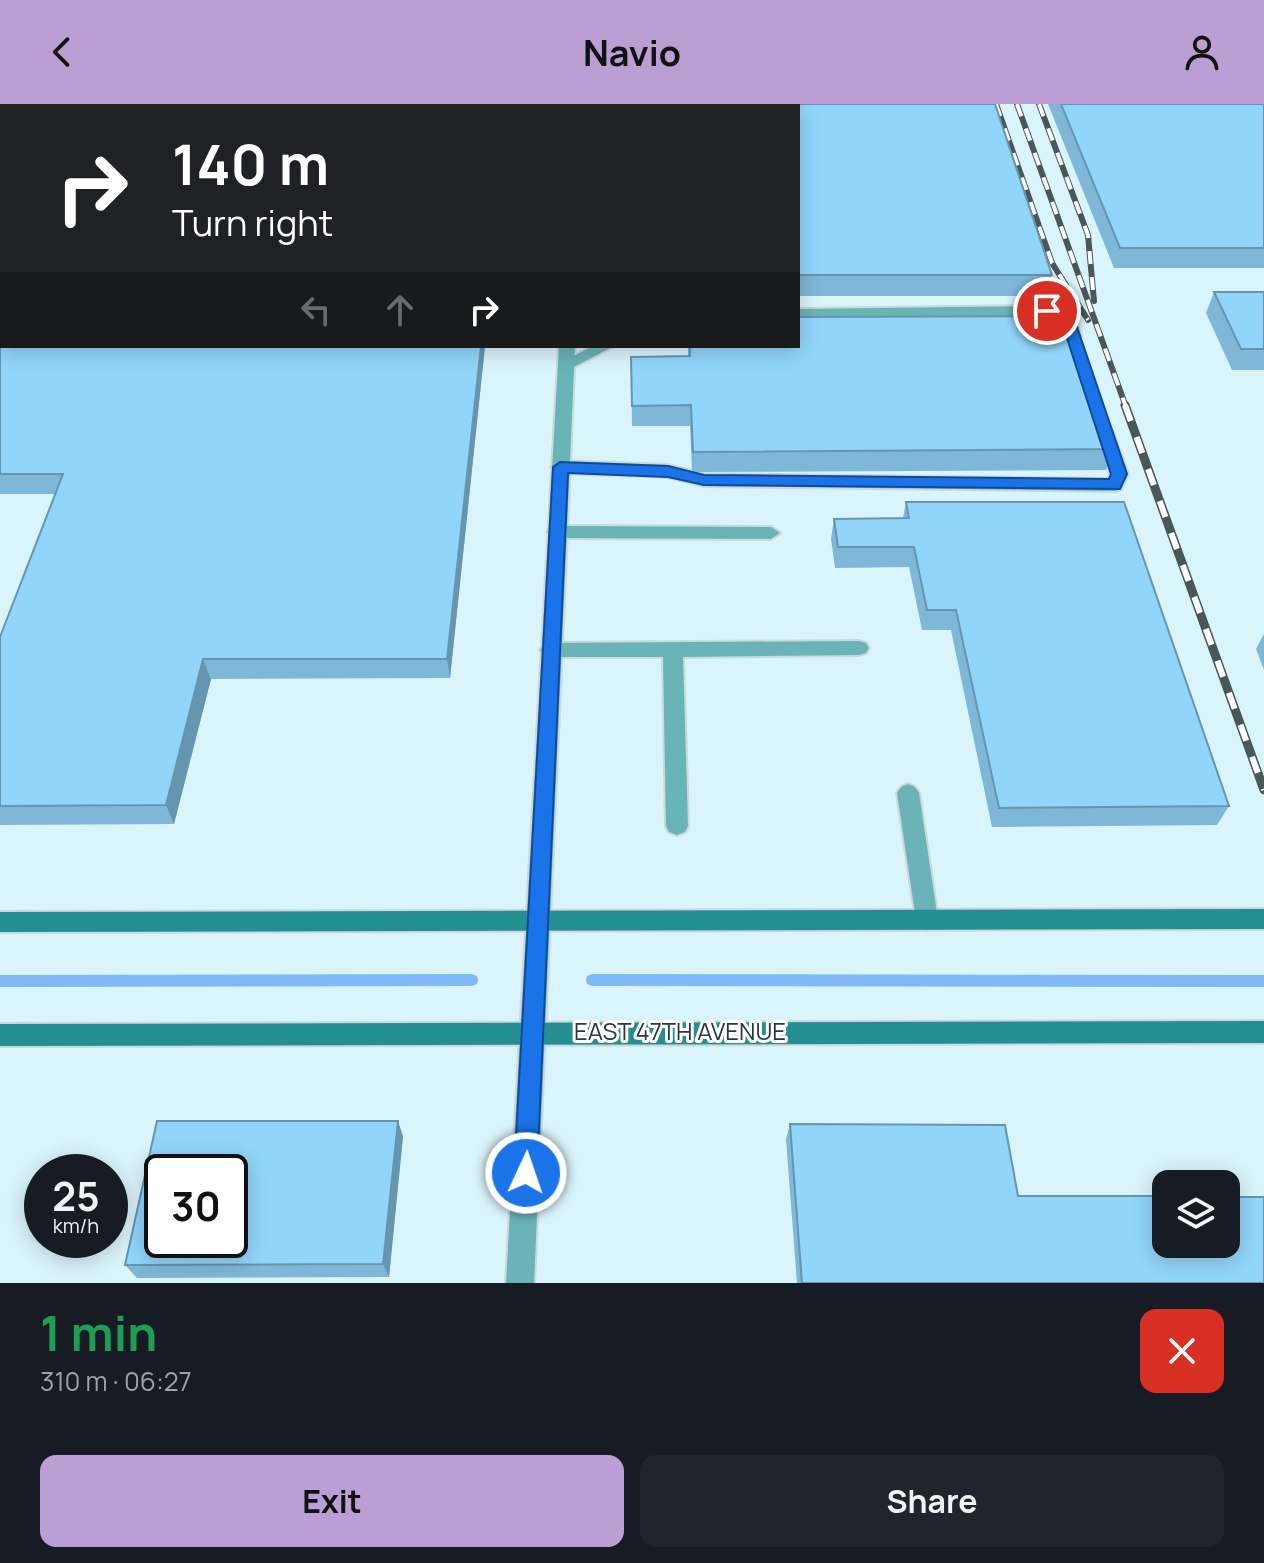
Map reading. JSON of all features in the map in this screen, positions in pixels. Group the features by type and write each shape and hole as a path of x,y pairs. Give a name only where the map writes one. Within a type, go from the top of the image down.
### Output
{"main road":[{"path":"0,922 1264,919"},
{"name":"EAST 47TH AVENUE","path":"0,1035 1264,1032"}],"street":[{"path":"800,314 1047,311 1069,324 1079,354"},
{"path":"520,1283 567,355 597,348"},
{"path":"560,467 668,471 704,480 1115,485 1119,474 1099,414"},
{"path":"556,532 771,533"},
{"path":"550,650 859,648"},
{"path":"673,650 677,826"},
{"path":"908,793 927,920"}],"shaded area":[{"path":"800,104 1264,104 1264,1283 0,1283 0,348 800,348"}],"building":[{"path":"800,104 995,104 1052,275 800,275"},
{"path":"1061,104 1264,104 1264,248 1120,248"},
{"path":"1214,292 1264,292 1264,349 1241,349"},
{"path":"1067,316 1114,449 693,452 691,405 632,406 631,357 690,356 690,348 800,348 800,317"},
{"path":"0,348 481,348 447,659 203,659 166,805 0,806 0,637 63,474 0,474"},
{"path":"906,502 1124,502 1229,806 999,808 956,610 927,610 914,547 838,547 834,519 909,518"},
{"path":"157,1121 398,1121 383,1264 125,1265 144,1180 144,1258 248,1258 248,1154 150,1154"},
{"path":"790,1124 1005,1125 1018,1196 1152,1196 1152,1258 1240,1258 1240,1197 1264,1197 1264,1283 802,1283"}],"waterway":[{"path":"0,981 472,980"},
{"path":"592,980 1264,981"}],"railway":[{"path":"996,104 1052,263 1088,320"},
{"path":"1017,104 1126,407"},
{"path":"1039,104 1088,235 1094,301"},
{"path":"1125,405 1264,790"}],"route":[{"path":"526,1173 560,467 668,471 704,480 1115,485 1119,474 1069,324 1047,311"}]}
